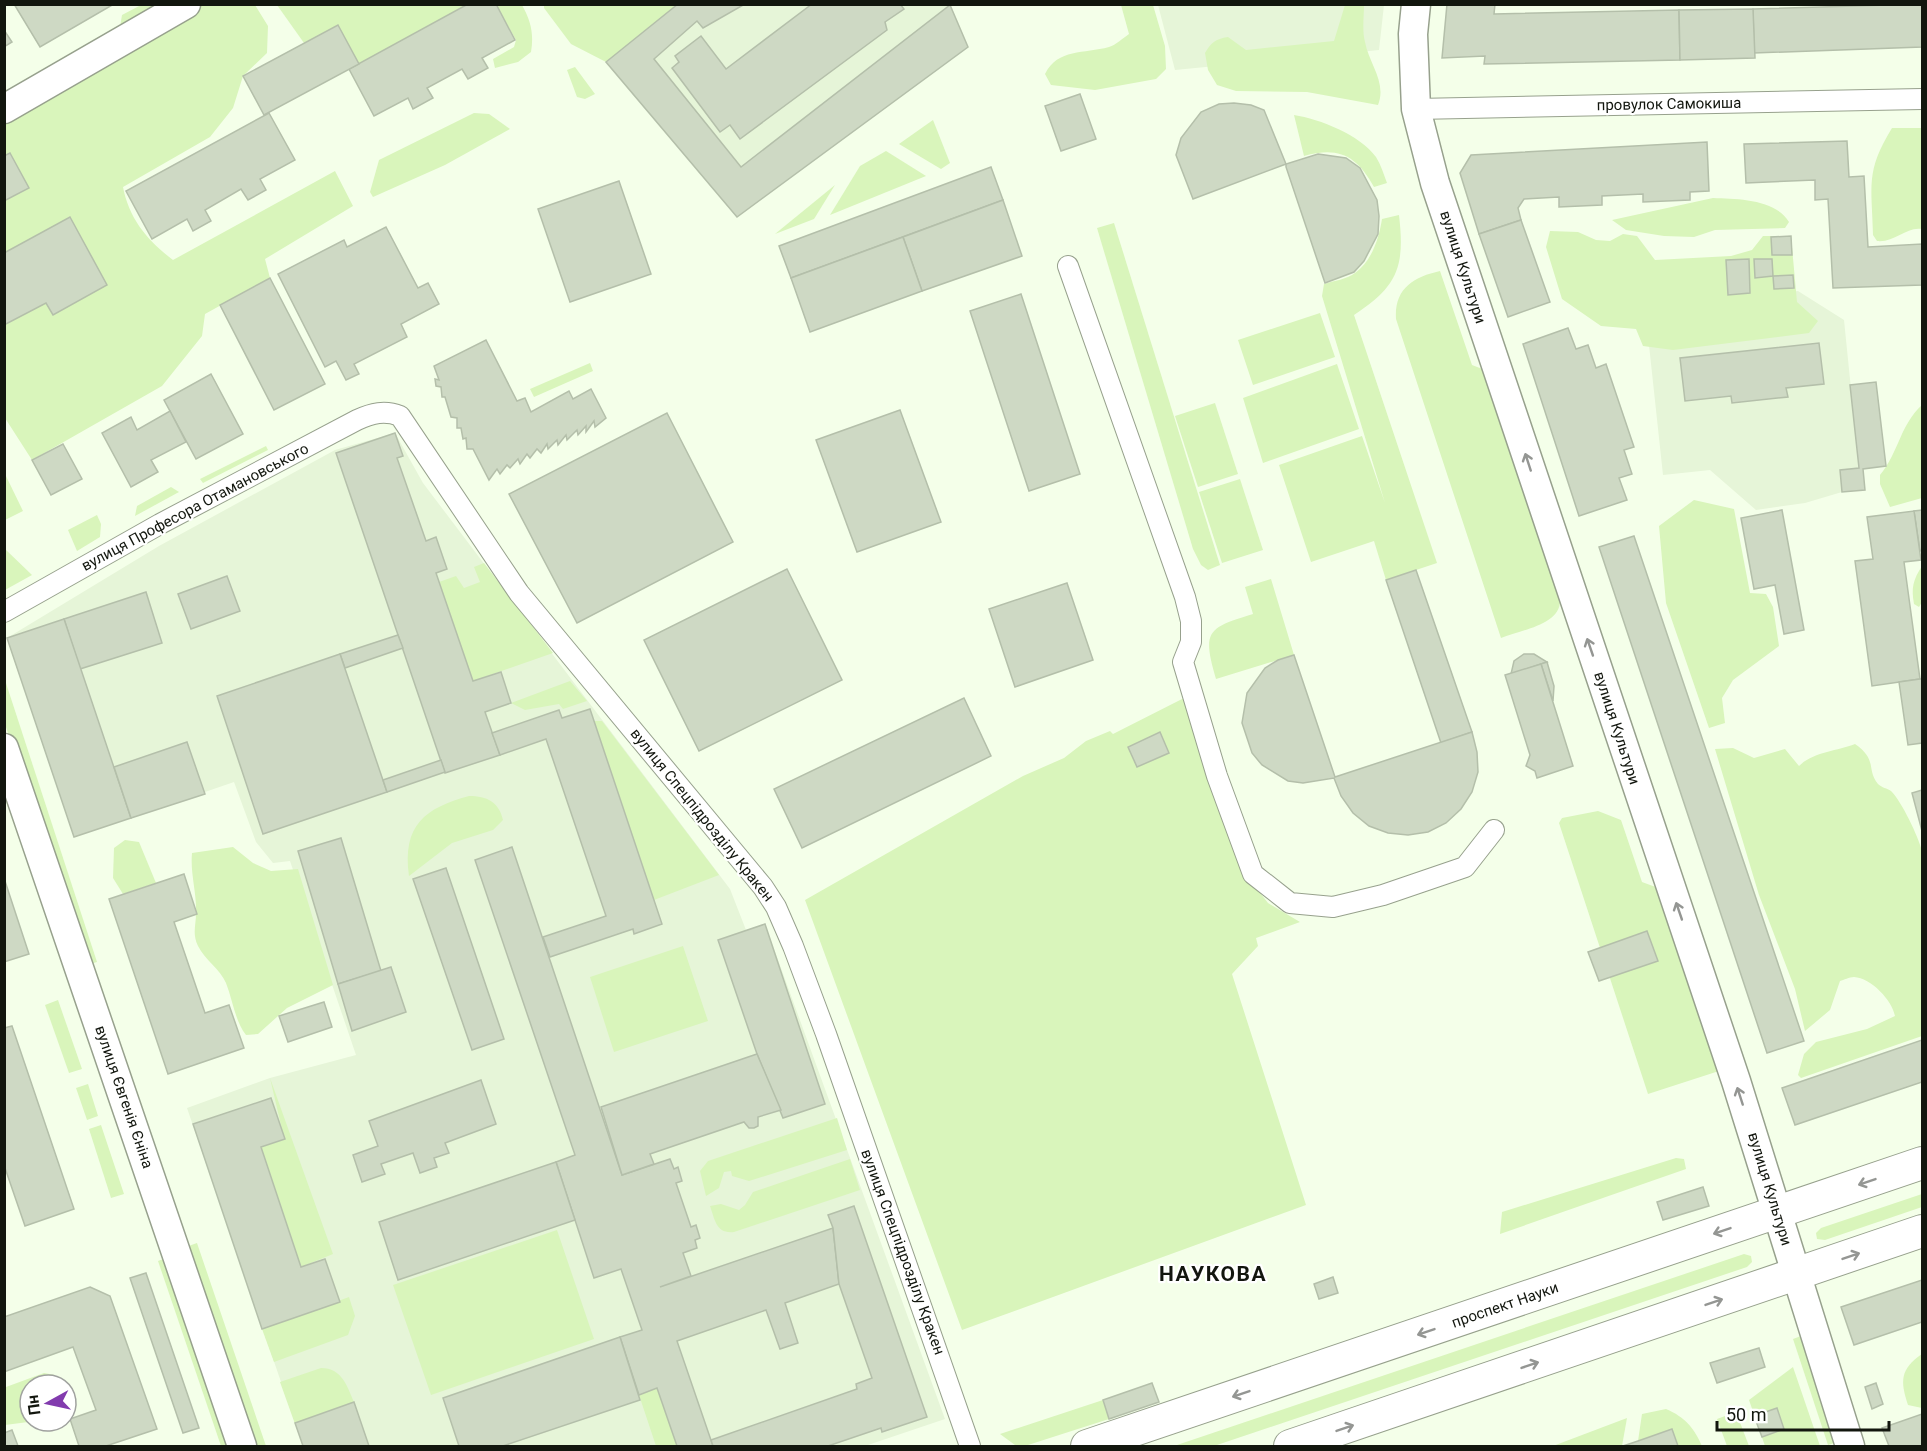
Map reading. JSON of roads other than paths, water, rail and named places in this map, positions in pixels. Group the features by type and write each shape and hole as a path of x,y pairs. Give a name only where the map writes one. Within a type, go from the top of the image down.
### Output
{"main road":[{"name":"проспект Науки","path":"1087,1446 1923,1163"},
{"path":"1290,1446 1923,1231"}],"street":[{"path":"4,109 186,4"},
{"name":"вулиця Культури","path":"1416,4 1413,34 1416,109 1435,183 1777,1212 1850,1446"},
{"name":"провулок Самокиша","path":"1416,109 1923,99"},
{"path":"1068,266 1191,619 1191,642 1183,662 1218,776 1252,874 1290,903 1333,907 1383,895 1465,867 1494,830"},
{"name":"вулиця Професора Отамановського","path":"4,612 151,529 357,420 378,413 390,412"},
{"name":"вулиця Спецпідрозділу Кракен","path":"390,412 400,416 407,424 519,593 763,887 776,907 826,1034 970,1446"},
{"name":"вулиця Євгенія Єніна","path":"4,748 242,1446"}],"district":[{"name":"НАУКОВА","path":"1213,1274"}]}
